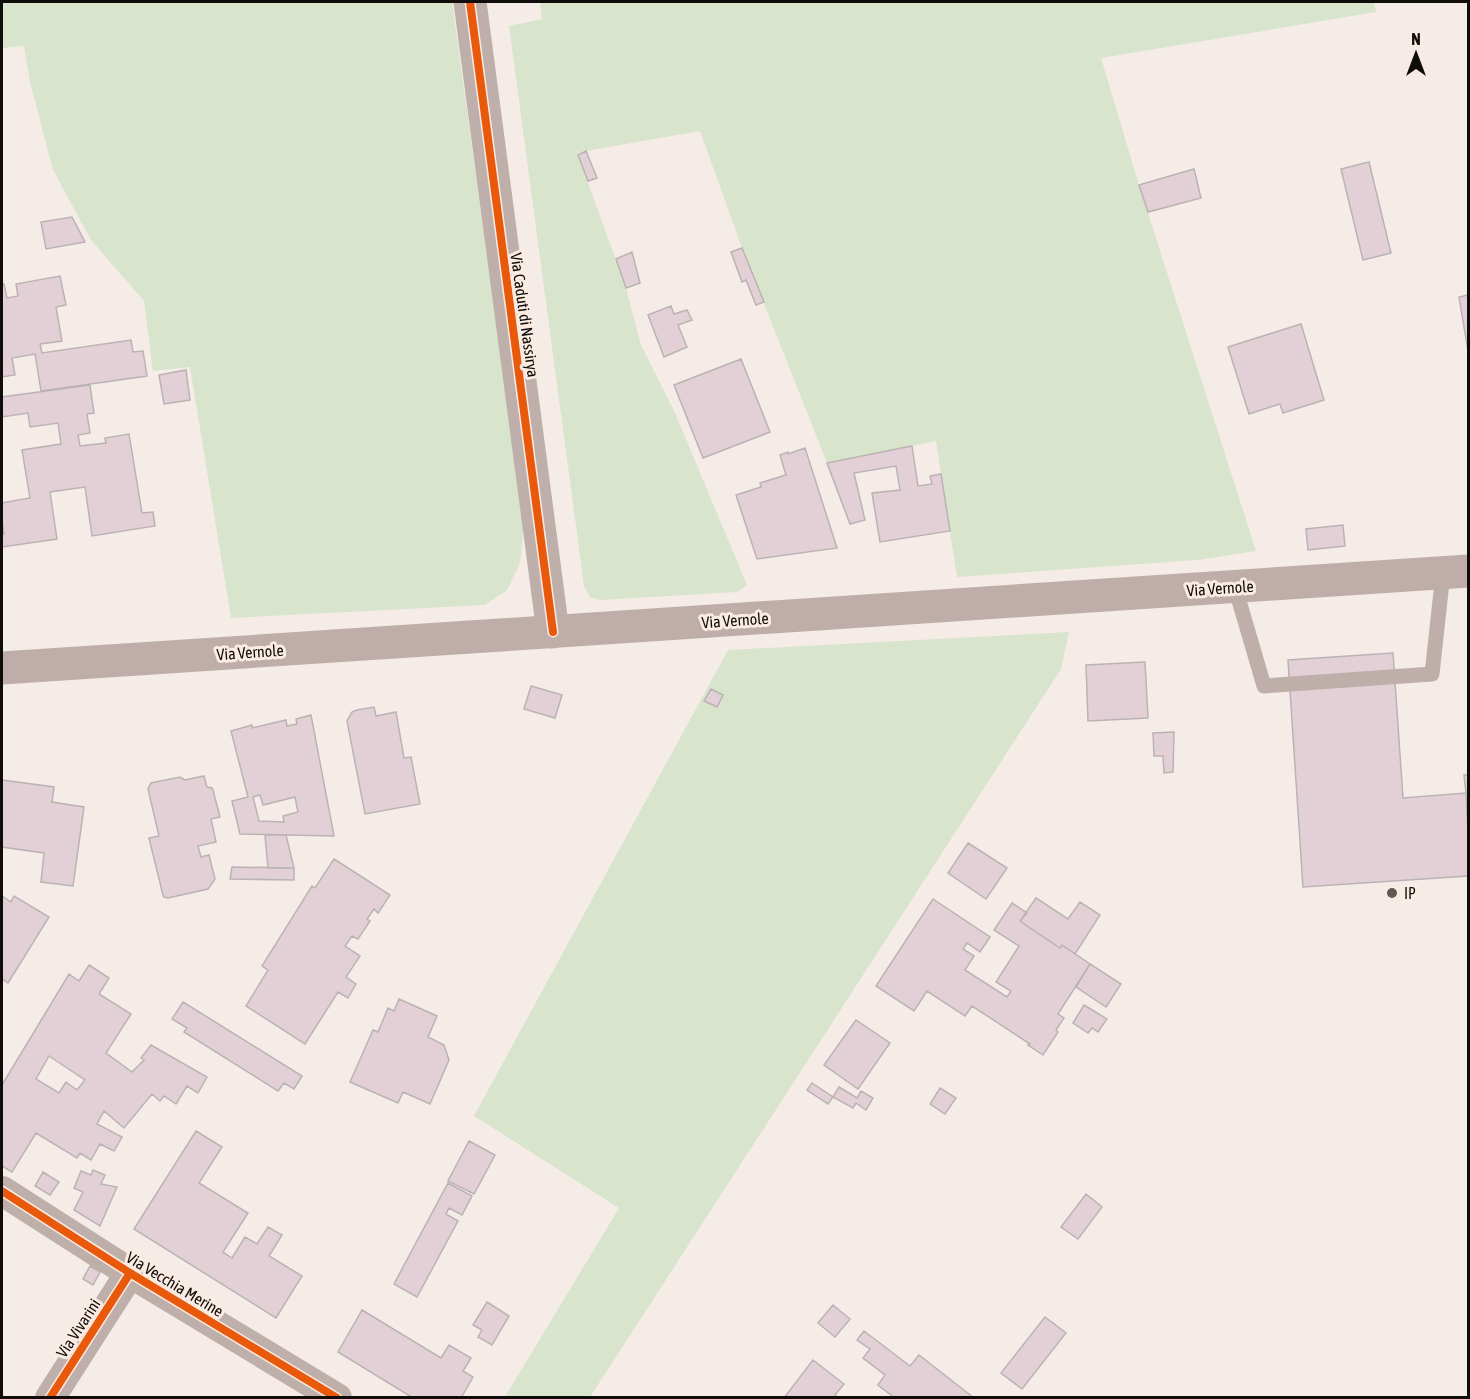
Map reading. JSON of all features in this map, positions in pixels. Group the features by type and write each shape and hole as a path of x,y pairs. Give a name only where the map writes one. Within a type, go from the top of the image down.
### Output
{"main road":[{"name":"Via Vernole","path":"2,668 1456,572"}],"street":[{"name":"Via Caduti di Nassirya","path":"470,2 553,632"},
{"name":"Via Vecchia Merine","path":"2,1191 130,1273 337,1398"},
{"name":"Via Vivarini","path":"50,1398 130,1273"}],"lane":[{"path":"1235,587 1264,686 1432,674 1456,572"}],"green space":[{"path":"2,2 452,2 524,524 520,563 507,590 485,605 231,618 190,367 153,371 144,301 91,240 53,170 30,82 24,46 2,48"},
{"path":"540,2 1374,2 1376,12 1101,58 1139,185 1256,551 1198,560 957,577 936,441 827,463 742,248 700,131 586,151 578,155 626,288 641,345 675,413 747,585 737,592 600,600 590,597 584,586 509,26 542,19"},
{"path":"1069,632 1061,669 590,1397 505,1397 619,1208 474,1116 728,650"}],"building":[{"path":"586,151 597,178 588,181 578,155"},
{"path":"1369,162 1391,253 1363,260 1341,169"},
{"path":"1194,169 1201,198 1148,212 1139,185"},
{"path":"72,217 85,242 46,249 41,222"},
{"path":"742,248 764,302 756,305 746,280 742,282 731,252"},
{"path":"632,252 640,283 626,288 616,259"},
{"path":"60,276 66,305 56,307 62,341 40,344 42,353 131,340 133,352 143,351 147,376 41,391 35,354 12,358 15,375 2,377 2,284 4,284 7,298 18,296 16,284"},
{"path":"1468,295 1468,351 1459,297"},
{"path":"671,306 674,314 687,310 692,320 678,325 687,347 664,357 648,315"},
{"path":"1301,324 1324,400 1283,413 1280,404 1249,414 1228,347"},
{"path":"741,359 770,432 703,458 674,385"},
{"path":"186,370 190,400 164,404 159,375"},
{"path":"90,385 94,413 87,414 90,433 78,435 80,446 106,443 105,438 129,434 142,513 153,512 155,526 92,536 85,487 50,492 57,539 2,547 2,534 4,534 2,503 30,498 22,450 61,444 58,423 30,427 28,413 2,417 2,397"},
{"path":"912,446 918,486 932,484 930,476 941,474 950,531 880,542 872,493 900,490 896,466 854,473 865,520 850,524 827,463"},
{"path":"805,448 837,548 757,559 736,495 761,487 760,483 786,475 780,455"},
{"path":"1343,525 1345,546 1308,550 1306,529"},
{"path":"1393,653 1403,798 1466,793 1468,876 1303,887 1288,660"},
{"path":"1145,662 1148,718 1088,721 1086,665"},
{"path":"531,686 562,695 555,718 524,709"},
{"path":"711,689 723,695 717,707 704,701"},
{"path":"374,707 376,716 396,712 404,758 411,757 420,804 365,814 347,721 352,712"},
{"path":"311,715 334,836 240,834 232,801 248,797 231,731 286,720 287,726 297,724 296,719","holes":["260,795 263,805 295,797 298,812 283,816 284,822 259,821 253,797"]},
{"path":"1174,732 1173,772 1164,773 1163,756 1154,756 1153,733"},
{"path":"1464,775 1468,775 1468,831 1466,793"},
{"path":"204,776 207,787 213,790 220,817 211,819 216,842 198,846 201,857 209,855 215,879 208,889 164,897 149,838 159,836 148,789 151,783 180,777 185,780"},
{"path":"2,780 54,787 52,802 84,807 73,886 41,882 44,853 2,847"},
{"path":"265,835 286,835 294,868 268,868"},
{"path":"968,843 1007,868 986,899 948,873"},
{"path":"334,859 390,895 378,913 374,909 367,919 370,921 358,939 352,936 345,946 360,956 346,977 356,984 348,998 338,992 305,1044 246,1006 268,970 262,966 312,886 315,888"},
{"path":"232,867 294,868 294,880 230,879"},
{"path":"2,896 11,902 14,896 49,917 8,983 2,979"},
{"path":"1036,898 1068,919 1080,902 1100,915 1075,954 1062,945 1060,948 1020,921"},
{"path":"933,899 990,937 980,952 967,943 963,949 974,956 965,970 1007,997 1011,991 996,982 1019,946 994,930 1012,903 1027,913 1020,921 1060,948 1062,945 1090,964 1058,1014 1064,1018 1043,1055 972,1006 965,1016 927,991 914,1011 876,986"},
{"path":"1090,964 1121,984 1106,1007 1076,987"},
{"path":"89,965 109,978 99,994 131,1014 106,1053 132,1072 144,1060 141,1058 151,1045 207,1077 198,1093 187,1086 176,1104 164,1096 160,1101 152,1094 124,1128 104,1111 97,1124 122,1137 114,1151 100,1144 91,1160 80,1153 77,1158 36,1133 12,1172 2,1166 2,1085 69,974 79,981","holes":["49,1056 85,1080 77,1090 66,1082 59,1093 36,1079"]},
{"path":"399,999 437,1016 428,1037 444,1045 449,1060 430,1104 403,1092 398,1103 350,1082 373,1030 378,1032 388,1008 394,1011"},
{"path":"183,1002 302,1076 294,1089 284,1083 278,1091 184,1032 187,1028 172,1019"},
{"path":"1084,1005 1107,1019 1098,1032 1092,1028 1088,1033 1073,1023"},
{"path":"856,1020 890,1043 858,1089 824,1065"},
{"path":"812,1083 833,1097 828,1104 807,1090"},
{"path":"839,1087 857,1098 861,1091 873,1098 866,1110 856,1103 853,1108 833,1097"},
{"path":"940,1088 956,1098 945,1114 930,1104"},
{"path":"196,1131 222,1147 199,1183 248,1213 223,1252 232,1258 245,1237 257,1244 268,1227 282,1235 269,1256 302,1276 276,1318 134,1229"},
{"path":"469,1141 495,1155 474,1194 448,1181"},
{"path":"93,1170 105,1175 101,1184 117,1187 100,1226 74,1210 83,1192 74,1188 81,1171 91,1175"},
{"path":"43,1172 59,1182 50,1195 35,1186"},
{"path":"448,1183 472,1196 462,1215 449,1208 446,1214 458,1221 417,1297 394,1284"},
{"path":"1086,1194 1102,1207 1078,1239 1061,1227"},
{"path":"90,1266 100,1272 93,1285 83,1279"},
{"path":"487,1302 509,1316 492,1345 478,1337 482,1330 473,1325"},
{"path":"833,1305 850,1319 835,1337 818,1323"},
{"path":"362,1310 441,1358 449,1345 471,1358 463,1371 473,1377 461,1398 413,1398 338,1352"},
{"path":"1045,1317 1066,1333 1022,1389 1001,1373"},
{"path":"864,1331 910,1366 919,1355 974,1398 895,1398 878,1385 885,1375 863,1358 870,1349 857,1340"},
{"path":"813,1360 844,1384 835,1395 838,1398 784,1398"}],"cycle path":[{"path":"470,2 553,632"},
{"path":"2,1191 130,1273 337,1398"},
{"path":"50,1398 130,1273"}],"place":[{"name":"IP","path":"1392,893"}]}
